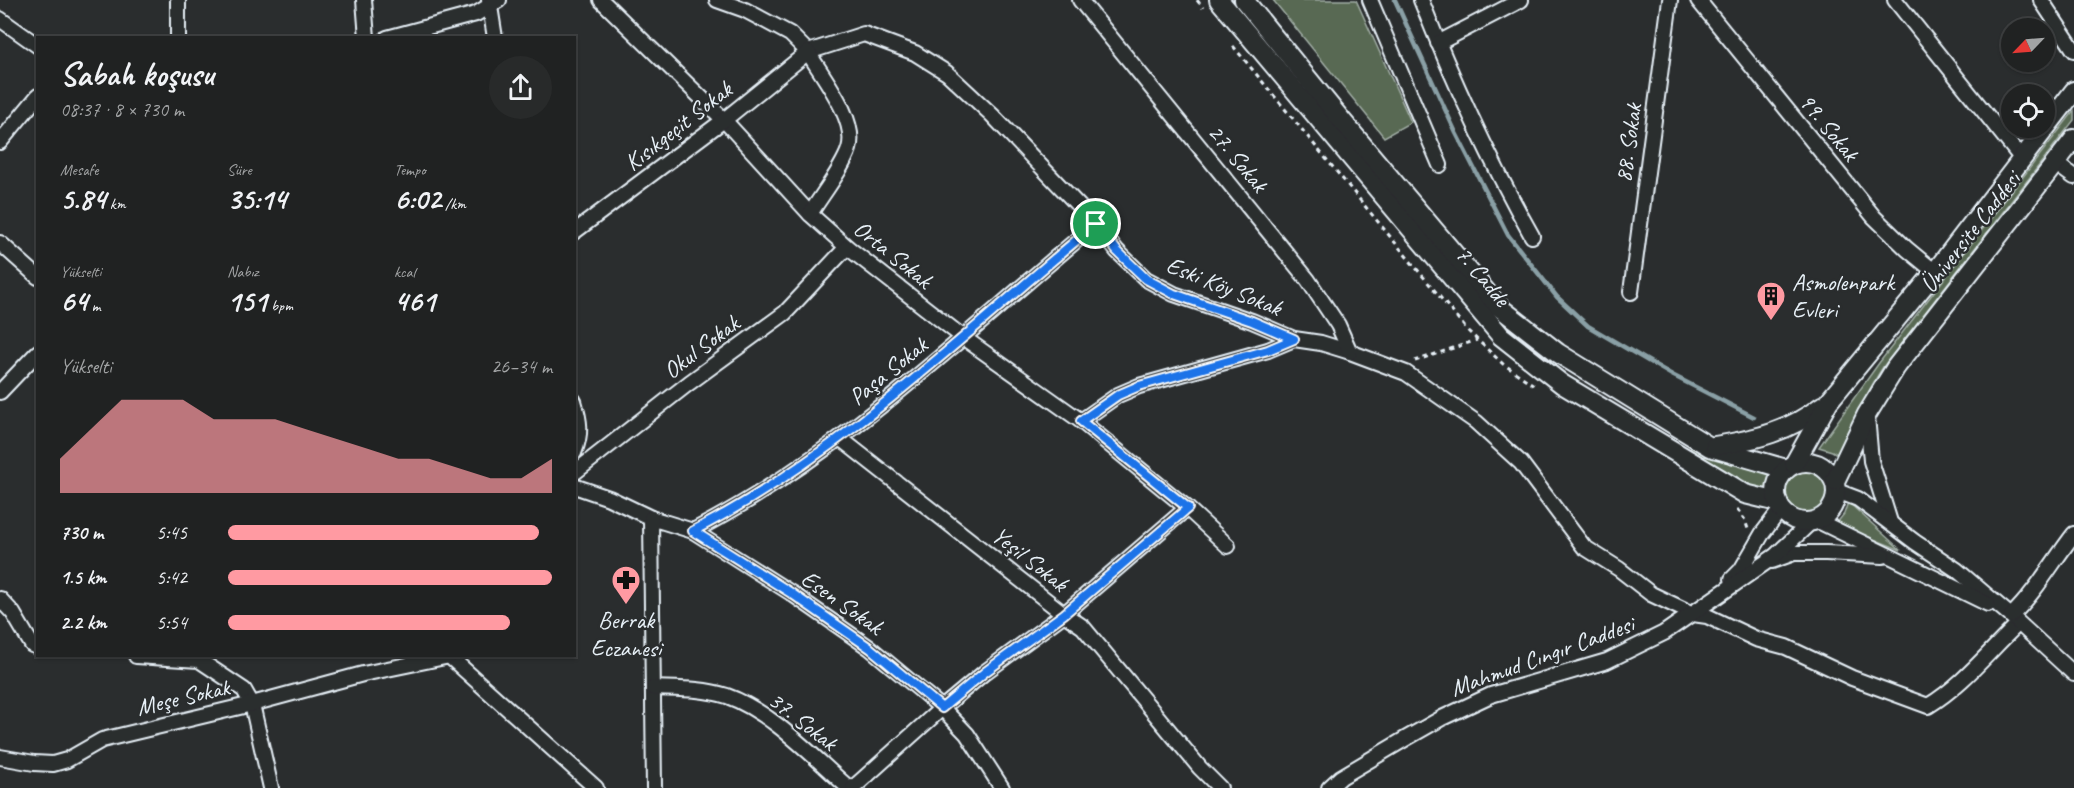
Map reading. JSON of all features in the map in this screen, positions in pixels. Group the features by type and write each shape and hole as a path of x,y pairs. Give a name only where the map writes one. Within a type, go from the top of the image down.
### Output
{"main road":[{"name":"7. Cadde","path":"1219,0 1501,336 1562,384 1745,494 1779,506"},
{"name":"7. Cadde","path":"1244,0 1499,307 1558,353 1710,447 1790,467"},
{"name":"Üniversite Caddesi","path":"1790,467 1829,401 1935,272 2074,91"},
{"name":"Üniversite Caddesi","path":"1836,486 1867,414 1902,358 2074,139"},
{"path":"1710,447 1759,439 1804,420 1829,401"},
{"path":"1802,462 1818,464 1825,468 1836,486 1832,509 1814,522 1793,520 1779,506 1777,484 1790,467 1802,462"}],"street":[{"path":"178,0 178,36"},
{"path":"364,0 367,36"},
{"name":"Orta Sokak","path":"601,0 724,120 810,214 847,247 964,338 1081,421 1188,508 1228,546"},
{"path":"717,0 746,5 790,34 808,52 846,115 851,134 849,150 810,214"},
{"name":"27. Sokak","path":"1080,0 1308,280 1338,325 1350,352"},
{"path":"1371,0 1440,165"},
{"path":"1421,0 1438,43 1510,196 1532,236"},
{"path":"1438,43 1521,0"},
{"name":"88. Sokak","path":"1630,292 1670,0"},
{"name":"99. Sokak","path":"1698,0 1874,217 1935,272"},
{"path":"1895,0 2021,158"},
{"path":"2042,0 2074,50"},
{"path":"394,36 476,14 493,1"},
{"path":"493,1 495,36"},
{"path":"0,19 36,45"},
{"name":"Eski Köy Sokak","path":"808,52 864,34 915,53 947,73 992,115 1096,224 1117,251 1146,279 1174,294 1252,321 1294,339 1350,352 1406,373 1476,422 1521,463 1584,547 1651,594 1693,614 1707,616 1756,639 1786,647 1852,678 1928,706 1947,694 1977,667 2014,620"},
{"name":"Kısıkgeçit Sokak","path":"576,231 724,120 808,52"},
{"path":"0,142 36,98"},
{"path":"2055,163 2074,177"},
{"name":"Paşa Sokak","path":"693,531 734,510 841,439 964,338 1096,224"},
{"path":"0,243 36,275"},
{"name":"Okul Sokak","path":"576,471 689,383 786,313 847,247"},
{"path":"1081,421 1118,395 1139,386 1268,350 1294,339"},
{"path":"0,392 36,354"},
{"path":"576,408 580,438 576,448"},
{"path":"1867,414 1871,461 1890,522"},
{"name":"Yeşil Sokak","path":"841,439 1083,627 1200,768 1220,788"},
{"path":"1836,486 1858,499 1957,570 2074,674"},
{"name":"Esen Sokak","path":"576,487 609,498 651,518 693,531 791,593 870,648 942,708 967,734 1002,788"},
{"name":"Mahmud Cıngır Caddesi","path":"1329,788 1349,771 1442,718 1491,695 1607,661 1664,633 1693,614 1741,570 1779,506"},
{"path":"851,788 985,672 1064,614 1188,508"},
{"path":"651,518 654,788"},
{"path":"1814,522 1888,556 2014,620"},
{"name":"Mahmud Cıngır Caddesi","path":"1708,601 1764,564 1814,522"},
{"path":"2014,620 2050,565 2074,534"},
{"path":"1764,564 1794,554 1888,556"},
{"path":"0,599 13,613 32,645 36,646"},
{"path":"173,657 199,660 244,690 252,704 271,788"},
{"name":"Meşe Sokak","path":"0,757 53,764 67,760 102,740 252,704 363,674 445,657"},
{"path":"451,657 596,788"},
{"name":"37. Sokak","path":"653,688 696,689 727,696 758,711 851,788"}],"path":[{"path":"1393,368 1477,340"}],"green space":[{"path":"1273,0 1356,0 1411,122 1384,137"},
{"path":"2074,111 2074,120 1883,367 1859,410 1840,456 1819,447 1879,363"},
{"path":"1692,445 1772,470 1765,493 1690,450"},
{"path":"1806,472 1821,478 1827,493 1821,508 1806,514 1791,508 1785,493 1791,478"},
{"path":"1848,502 1901,550 1836,524 1844,514"}],"waterway":[{"path":"1395,0 1456,133 1508,235 1557,297 1588,326 1672,375 1754,417"}],"place":[{"name":"Asmolenpark Evleri","path":"1771,322"},
{"name":"Berrak Eczanesi","path":"626,606"}],"route":[{"path":"1096,224 1117,251 1146,279 1174,294 1252,321 1294,339 1268,350 1139,386 1118,395 1081,421 1188,508 1064,614 985,672 942,708 870,648 791,593 693,531 734,510 841,439 964,338 1096,224"}]}
